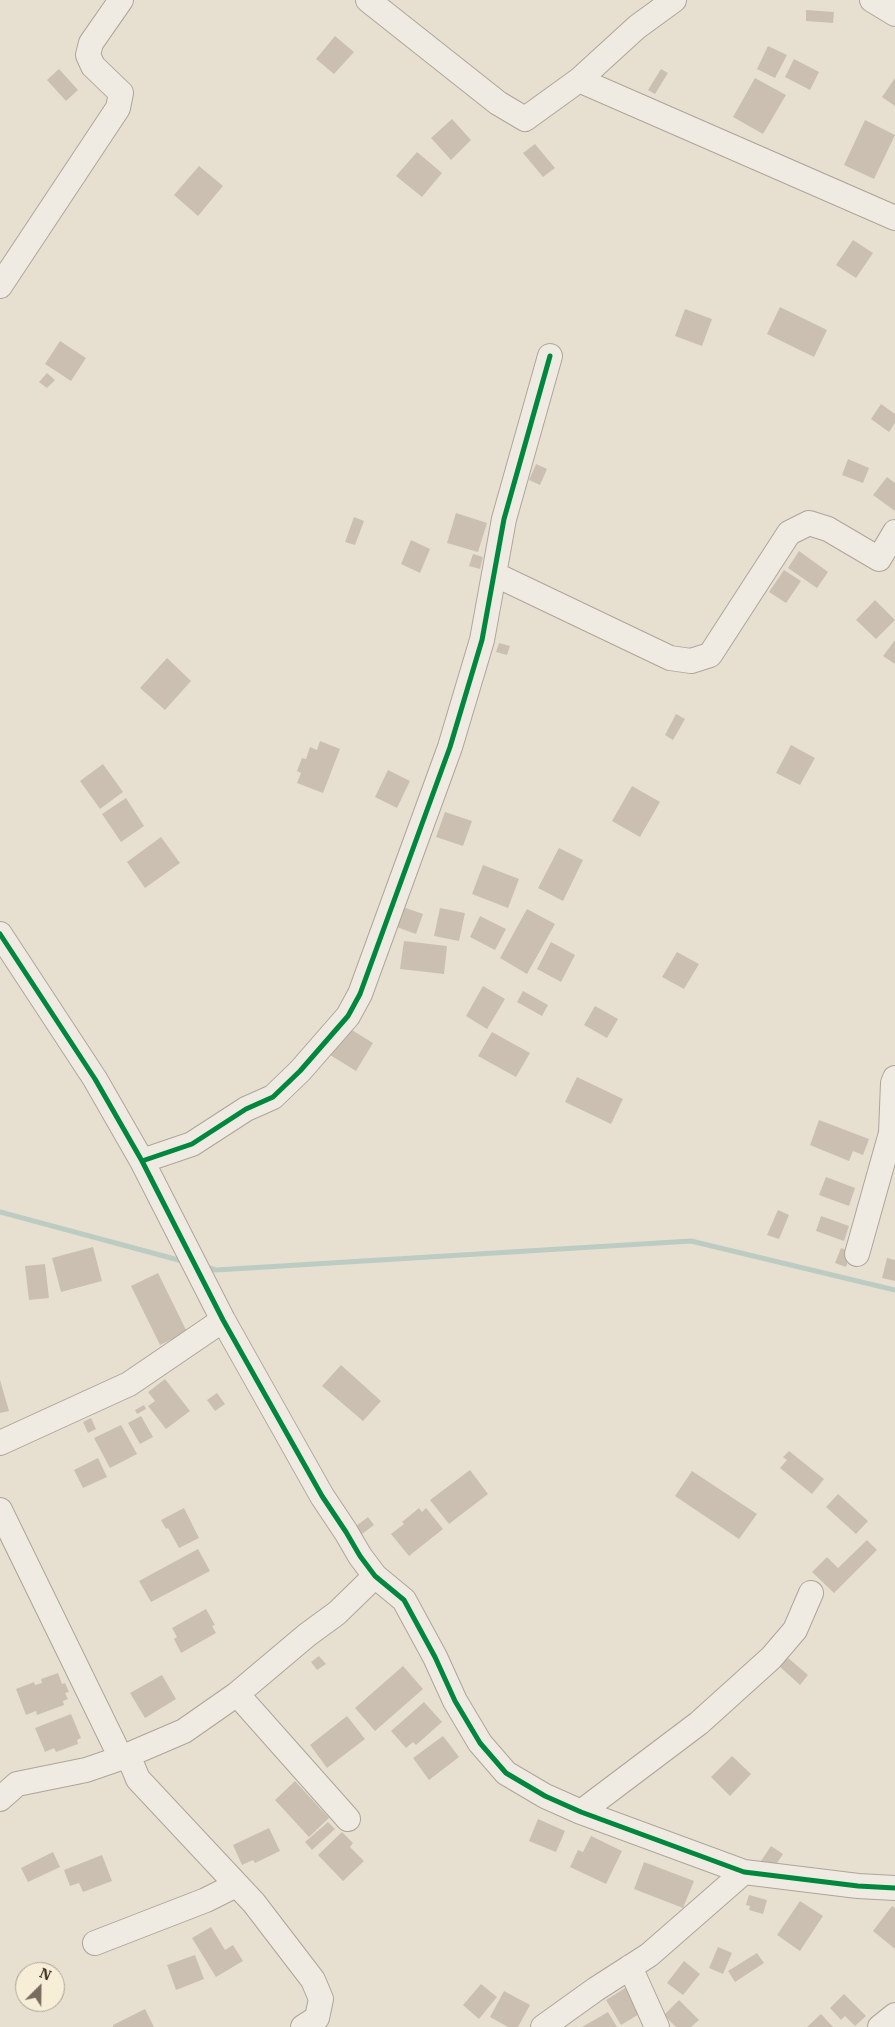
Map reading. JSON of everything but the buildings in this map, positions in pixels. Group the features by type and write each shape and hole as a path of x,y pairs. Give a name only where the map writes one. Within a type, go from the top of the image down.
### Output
{"street":[{"path":"0,286 118,108 121,93 93,66 88,55 91,43 121,0"},
{"path":"368,0 498,103 525,119 579,80 637,27 674,0"},
{"path":"872,0 895,14"},
{"path":"579,80 895,218"},
{"path":"142,1161 192,1144 246,1109 273,1097 300,1071 348,1016 360,994 450,747 482,640 504,519 550,356"},
{"path":"494,574 670,658 691,661 710,655 789,534 808,524 828,529 879,559 895,532"},
{"path":"0,934 94,1079 142,1161 223,1320 322,1496 375,1576 404,1600 436,1657 456,1701 480,1743 506,1772 546,1796 581,1812 744,1872 858,1886 895,1888"},
{"path":"857,1254 891,1133 893,1083 895,1078"},
{"path":"0,1443 129,1384 223,1320"},
{"path":"0,1510 124,1756 138,1779 254,1903 313,1980 321,1999 317,2018 303,2027"},
{"path":"0,1799 17,1784 65,1776 124,1756 184,1731 238,1694 336,1613 375,1576"},
{"path":"581,1812 699,1724 771,1658 796,1630 811,1593"},
{"path":"238,1694 348,1819"},
{"path":"543,2027 596,1989 649,1955 744,1872"},
{"path":"95,1943 206,1900 236,1885"},
{"path":"630,1967 656,2027"},
{"path":"880,2027 895,2015"}],"waterway":[{"path":"0,1212 186,1262"},
{"path":"203,1266 216,1270 691,1241 895,1290"}],"cycle path":[{"path":"142,1161 192,1144 246,1109 273,1097 300,1071 348,1016 360,994 450,747 482,640 504,519 550,356"},
{"path":"0,934 95,1079 142,1161 223,1320 322,1496 375,1576 404,1600 435,1657 455,1701 480,1743 506,1773 545,1796 581,1812 744,1872 858,1886 895,1888"}]}
